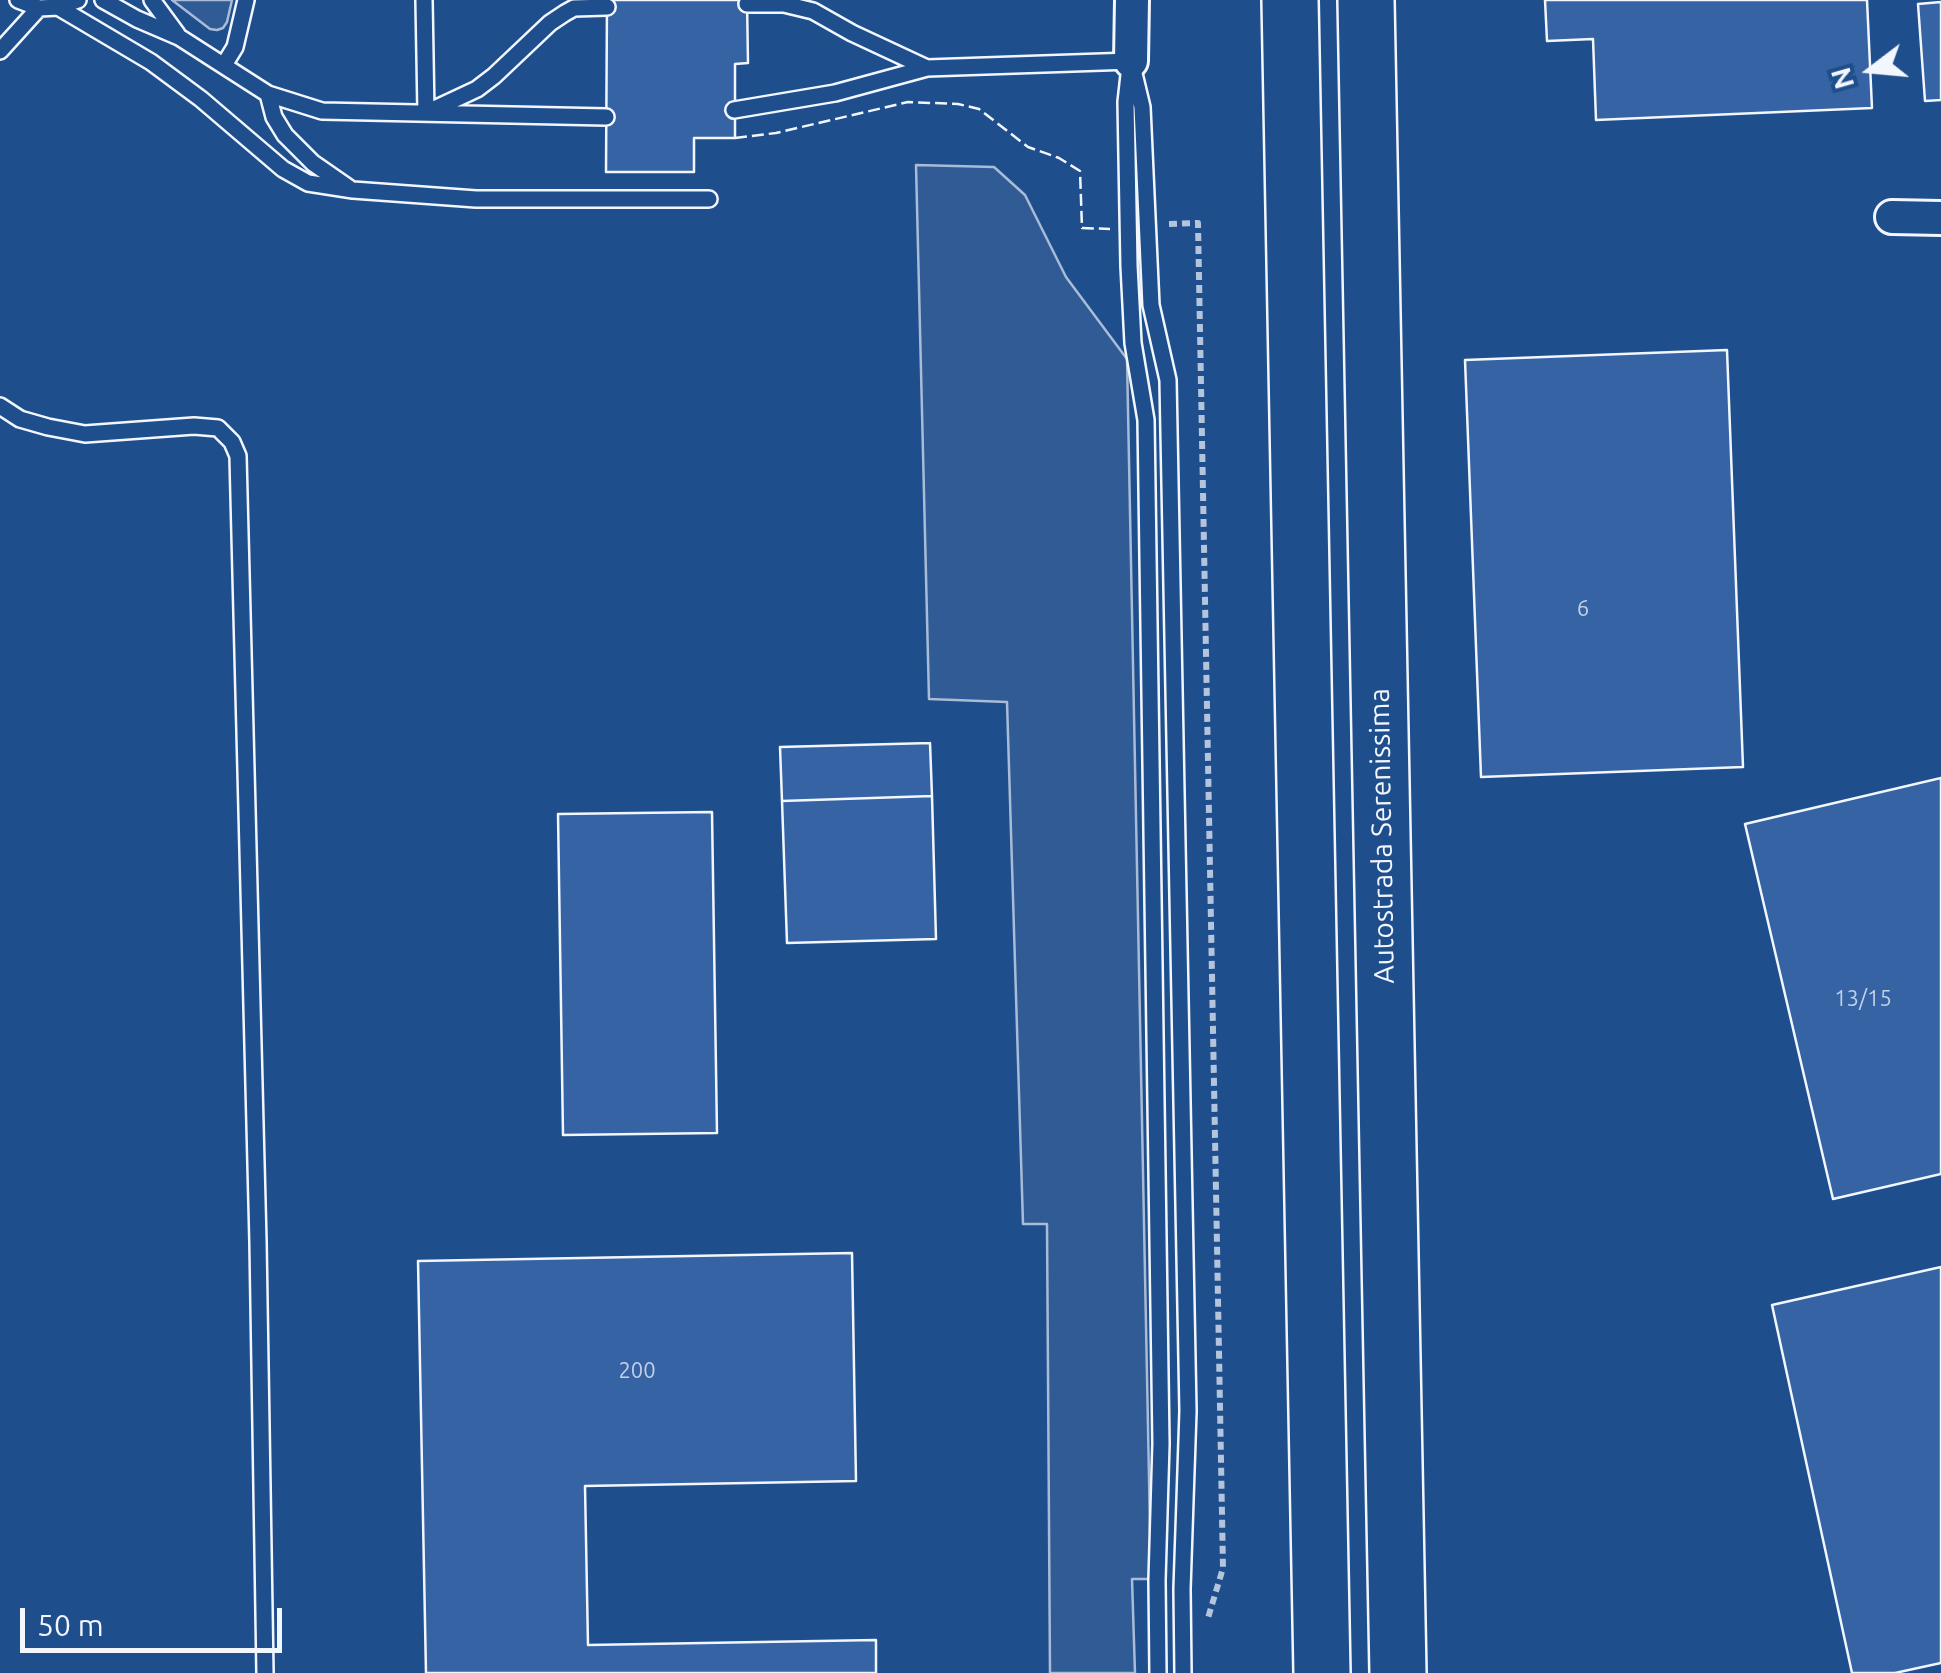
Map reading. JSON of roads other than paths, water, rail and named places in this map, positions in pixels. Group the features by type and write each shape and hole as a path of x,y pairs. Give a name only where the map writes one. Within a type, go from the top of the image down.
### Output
{"highway":[{"path":"1290,0 1322,1673"},
{"name":"Autostrada Serenissima","path":"1366,0 1398,1673"}],"street":[{"path":"1131,61 1132,0"},
{"path":"1892,216 1941,218"}],"lane":[{"path":"18,0 38,8 58,8 78,0"},
{"path":"103,0 179,38 268,94 322,111 606,118"},
{"path":"152,0 179,38"},
{"path":"224,66 235,47 246,0"},
{"path":"424,0 426,113"},
{"path":"747,4 784,4 814,11 852,34 927,68"},
{"path":"426,113 494,76 550,23 574,8 607,6"},
{"path":"0,52 38,8"},
{"path":"58,8 151,62 282,169 308,183 476,200 709,199"},
{"path":"734,110 835,92 927,68 1131,61"},
{"path":"1131,61 1126,102 1128,266 1133,343 1146,420 1161,1444 1158,1673"},
{"path":"1131,61 1142,107 1150,305 1168,380 1188,1411 1182,1673"},
{"path":"268,94 274,118 285,136 352,190"},
{"path":"0,406 20,419 85,434 194,426 218,428 232,442 238,456 265,1673"}]}
